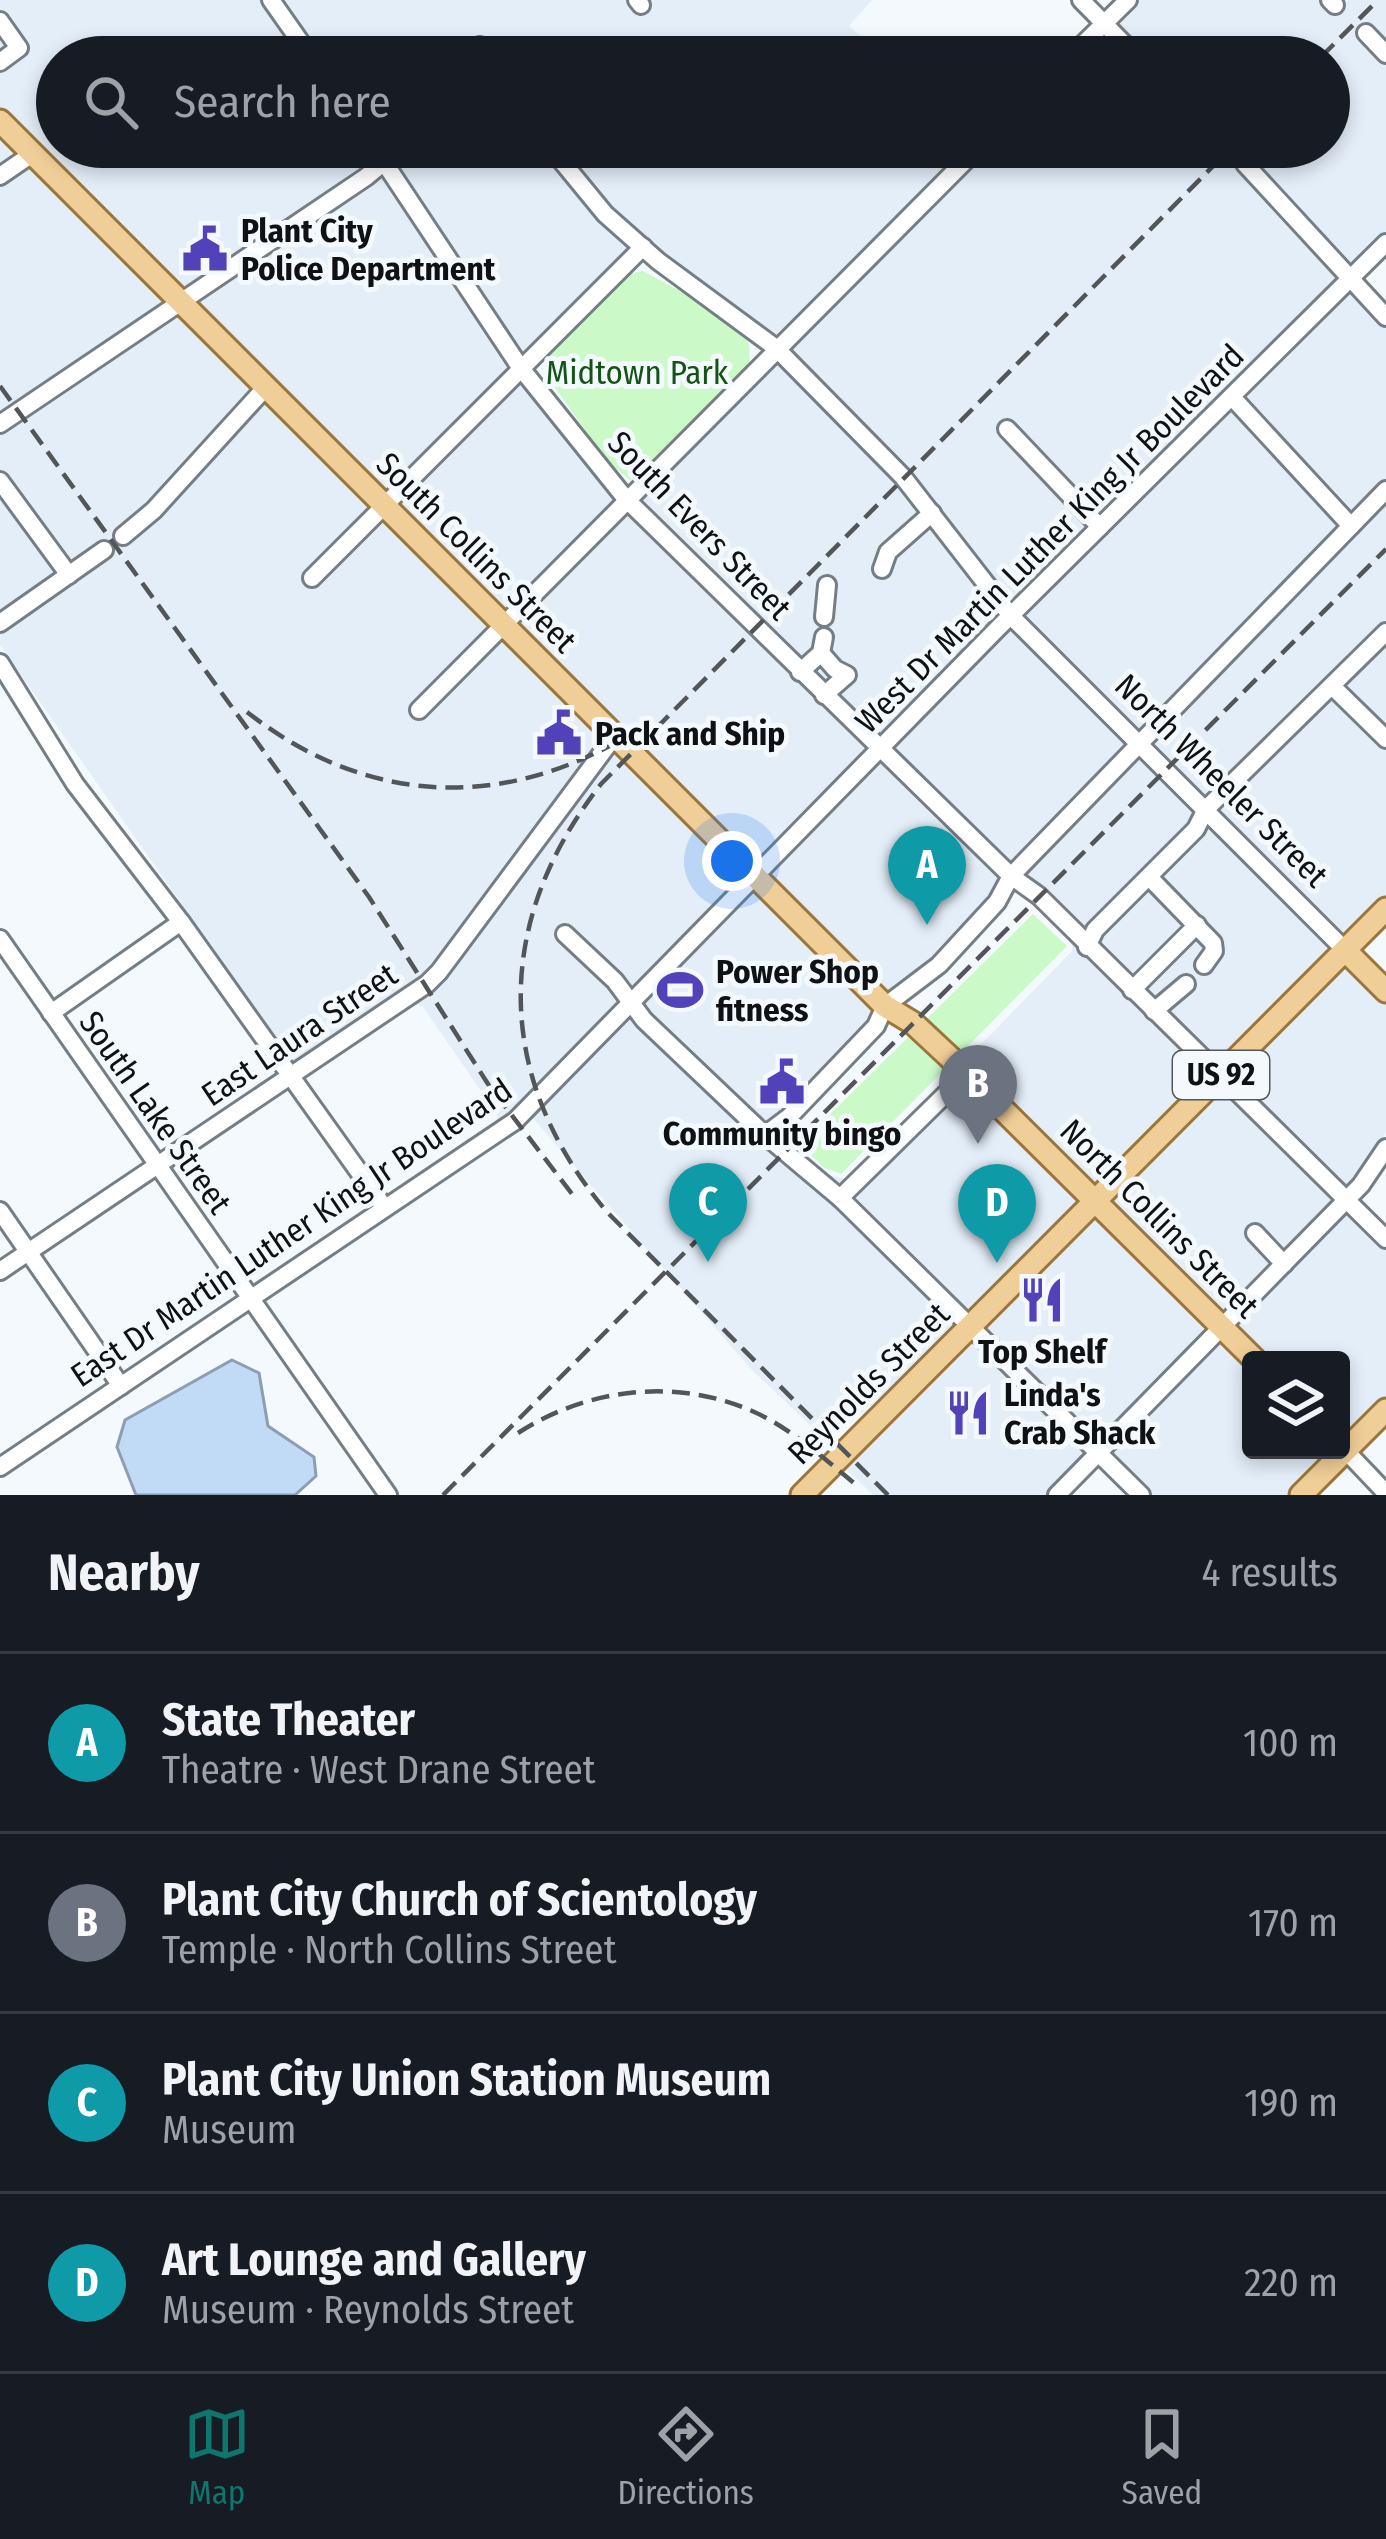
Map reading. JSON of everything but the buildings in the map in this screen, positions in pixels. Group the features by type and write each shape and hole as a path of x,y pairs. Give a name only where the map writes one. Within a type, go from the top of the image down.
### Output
{"main road":[{"name":"South Collins Street","path":"0,121 36,158"},
{"name":"South Collins Street","path":"46,168 613,738 885,1006 913,1023"},
{"name":"Reynolds Street","path":"802,1495 1386,909"},
{"name":"North Wheeler Street","path":"1346,951 1386,991"},
{"name":"North Collins Street","path":"913,1023 1246,1351"},
{"path":"1350,1442 1386,1410"},
{"path":"1301,1495 1333,1459"}],"street":[{"path":"271,0 296,36"},
{"path":"1081,0 1117,36"},
{"path":"1091,36 1128,0"},
{"path":"0,21 19,48 0,62"},
{"path":"1366,33 1386,54"},
{"path":"0,176 32,154"},
{"path":"0,424 366,177 370,168"},
{"name":"South Evers Street","path":"388,168 520,367 626,499 1010,876 1040,896 1386,1239"},
{"name":"North Wheeler Street","path":"567,168 604,214 776,348 903,477 1011,616 1346,951"},
{"path":"419,710 958,168"},
{"path":"1249,168 1386,317"},
{"name":"West Dr Martin Luther King Jr Boulevard","path":"755,877 1386,243"},
{"path":"312,578 643,247"},
{"path":"123,536 154,510 266,387"},
{"path":"1232,398 1351,526"},
{"path":"1007,429 1100,527"},
{"path":"0,481 69,574"},
{"path":"765,1135 789,1118 876,1026 885,1006 939,965 997,902 1010,876 1386,490"},
{"path":"882,568 888,552 932,514"},
{"path":"0,623 104,550"},
{"path":"824,617 827,585"},
{"path":"1087,947 1095,930 1196,829 1205,809 1386,632"},
{"path":"800,672 823,645 835,670 847,675 824,695"},
{"path":"0,662 75,784 293,1075 384,1207"},
{"path":"1332,686 1386,739"},
{"name":"East Laura Street","path":"0,1271 402,1003 440,972 613,738"},
{"name":"East Dr Martin Luther King Jr Boulevard","path":"0,1467 515,1121 755,877"},
{"path":"1149,877 1213,943 1204,965"},
{"path":"51,1013 181,922"},
{"path":"1132,990 1198,925"},
{"path":"565,934 631,1000 644,1020 765,1135 840,1198 1141,1495"},
{"name":"South Lake Street","path":"0,939 388,1495"},
{"path":"1154,1011 1186,984"},
{"path":"840,1198 967,1073"},
{"path":"1057,1495 1347,1200 1375,1169 1386,1148"},
{"path":"0,1211 121,1386"},
{"path":"1255,1233 1284,1264"},
{"path":"1350,1455 1386,1492"}],"shaded area":[{"path":"0,0 262,0 287,36 36,36 36,147 0,111"},
{"path":"280,0 872,0 849,26 861,36 305,36"},
{"path":"1140,0 1320,0 1335,16 1348,0 1386,0 1386,44 1365,22 1355,32 1386,65 1386,231 1348,268 1258,168 1350,168 1350,36 1127,36 1115,24"},
{"path":"0,132 169,302 0,414"},
{"path":"56,168 359,168 181,294"},
{"path":"397,168 558,168 599,219 631,247 520,354"},
{"path":"576,168 946,168 775,337 662,255 610,209"},
{"path":"970,168 1239,168 1338,279 1099,516 1006,418 997,429 1089,527 1011,604 787,349"},
{"path":"382,172 510,365 384,494 193,306"},
{"path":"1349,291 1386,328 1386,479 1350,515 1243,398"},
{"path":"181,314 255,386 148,504 113,533 122,546 160,516 267,398 374,505 301,576 311,588 385,517 491,623 409,709 420,721 503,634 603,738 433,966 397,996 294,1064 0,645 0,633 115,552 105,539 0,613 0,434"},
{"path":"777,359 898,483 1000,615 879,738 637,499"},
{"path":"520,379 615,498 501,612 396,506"},
{"path":"1232,409 1340,525 1139,731 1022,616"},
{"path":"1386,502 1386,620 1205,798 1151,743"},
{"path":"626,510 869,749 754,865 513,624"},
{"path":"1011,627 1128,742 1010,865 891,750"},
{"path":"1386,644 1386,729 1343,687"},
{"path":"1332,697 1386,749 1386,897 1346,939 1216,809"},
{"path":"615,749 744,876 631,988 563,923 555,934 621,999 533,1092 497,1122 497,1114 423,1007 414,1004 446,977"},
{"path":"1140,754 1196,810 1189,824 1084,933 1050,894 1023,876"},
{"path":"880,760 1001,877 991,897 933,959 885,996 766,877"},
{"path":"1208,822 1335,950 1220,1065 1096,946"},
{"path":"756,888 875,1007 869,1021 765,1124 649,1015 641,1002"},
{"path":"1073,943 1209,1075 1095,1190 965,1061 1072,951"},
{"path":"1347,962 1386,1001 1386,1132 1369,1164 1346,1189 1232,1076"},
{"path":"630,1013 764,1145 835,1203 960,1325 829,1443 751,1369 531,1116"},
{"path":"955,1072 1085,1200 971,1314 823,1174 846,1179"},
{"path":"1221,1087 1336,1200 1221,1315 1107,1201"},
{"path":"1348,1211 1386,1249 1386,1398 1350,1434 1350,1351 1257,1351 1232,1326"},
{"path":"1096,1212 1210,1325 1098,1440 983,1326"},
{"path":"972,1337 1087,1450 1045,1495 873,1495 843,1466"},
{"path":"1222,1337 1242,1357 1242,1459 1325,1459 1289,1495 1152,1495 1110,1452"}],"green space":[{"name":"Midtown Park","path":"643,271 733,325 749,345 750,365 640,476 630,480 607,461 544,372 554,346 629,274"},
{"path":"1033,914 1067,946 841,1174 823,1167 800,1144"}],"water":[{"path":"232,1360 259,1373 268,1426 314,1457 316,1476 295,1495 136,1495 117,1447 125,1420"}],"railway":[{"path":"1342,36 1378,0"},
{"path":"888,1495 607,1212 570,1161 543,1108 527,1054 521,999 525,944 540,890 566,836 601,784 1211,168"},
{"path":"0,386 369,897 488,1084 572,1194"},
{"path":"443,1495 1386,549"},
{"path":"247,712 294,744 343,767 392,782 442,787 492,785 542,774 642,727"},
{"path":"518,1433 578,1404 611,1396 677,1392 709,1397 772,1421 860,1488"}],"place":[{"name":"Plant City Police Department","path":"205,249"},
{"name":"Pack and Ship","path":"559,733"},
{"name":"State Theater","path":"927,925"},
{"name":"Power Shop fitness","path":"680,990"},
{"name":"Community bingo","path":"782,1082"},
{"name":"Plant City Church of Scientology","path":"978,1144"},
{"name":"Plant City Union Station Museum","path":"708,1262"},
{"name":"Art Lounge and Gallery","path":"997,1263"},
{"name":"Top Shelf","path":"1042,1300"},
{"name":"Linda's Crab Shack","path":"968,1413"}]}
